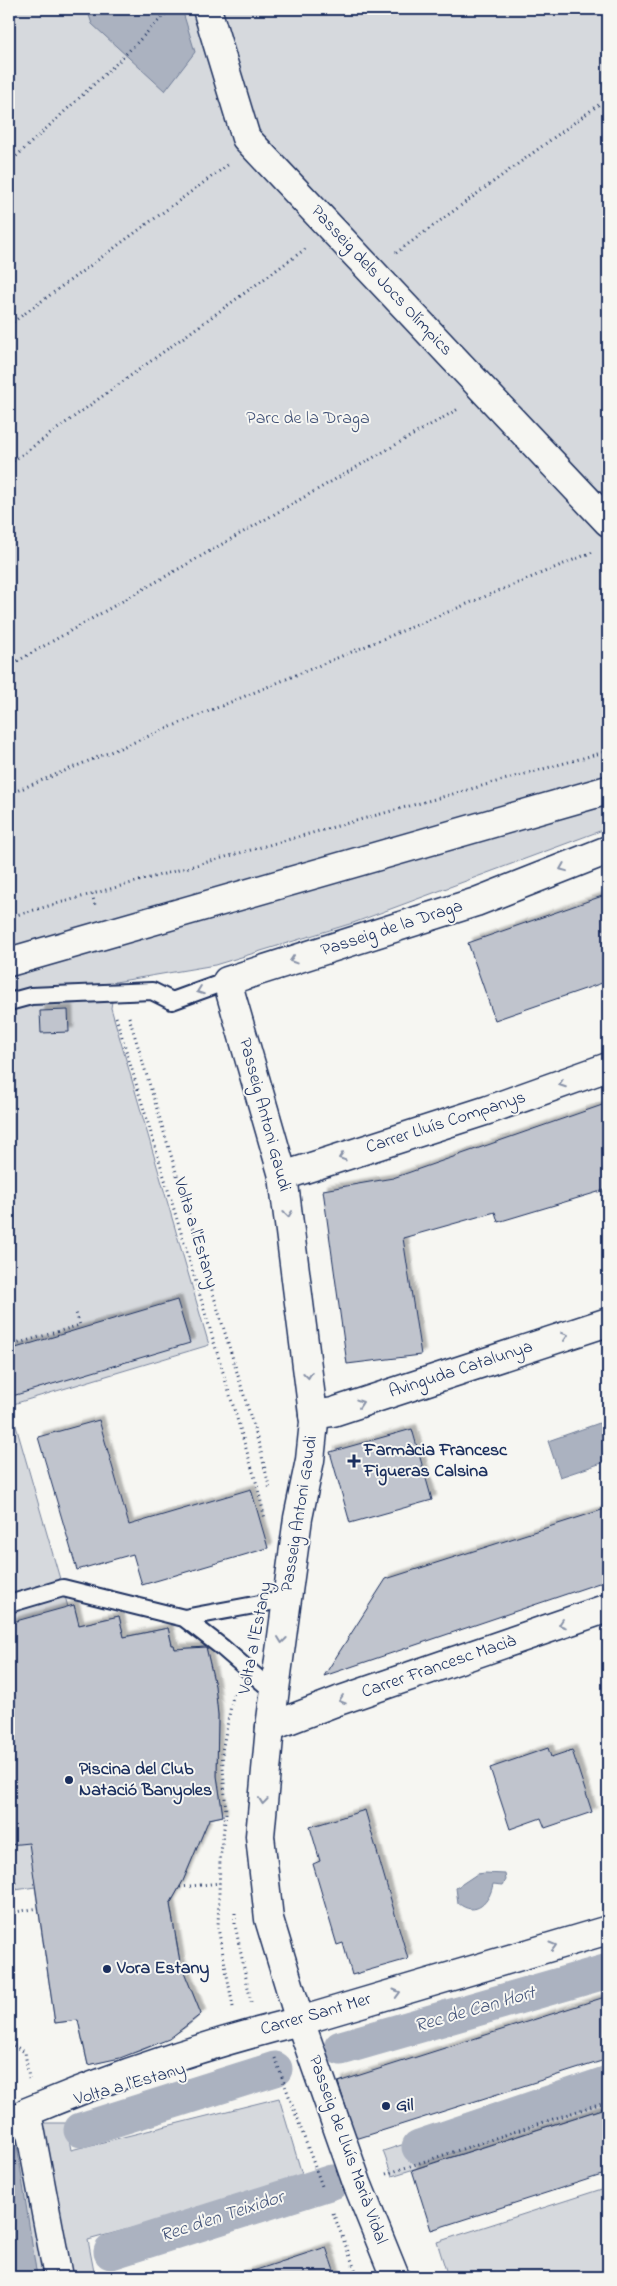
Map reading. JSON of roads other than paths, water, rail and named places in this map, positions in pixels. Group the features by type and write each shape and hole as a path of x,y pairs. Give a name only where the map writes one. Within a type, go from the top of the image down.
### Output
{"street":[{"name":"Passeig dels Jocs Olímpics","path":"207,9 246,138 608,522"},
{"path":"9,962 608,790"},
{"name":"Passeig de la Draga","path":"227,981 476,902 608,850"},
{"name":"Passeig Antoni Gaudi","path":"227,981 283,1176 313,1415 310,1460 298,1518 270,1727 260,1836 269,1919 300,2021"},
{"name":"Carrer Lluís Companys","path":"283,1176 488,1110 608,1067"},
{"name":"Avinguda Catalunya","path":"313,1415 333,1412 608,1322"},
{"name":"Carrer Francesc Macià","path":"270,1727 608,1608"},
{"name":"Carrer Sant Mer","path":"58,2277 28,2099 69,2094 236,2037 300,2021 608,1930"},
{"name":"Passeig de Lluís Marià Vidal","path":"300,2021 357,2183 395,2277"}],"lane":[{"name":"Passeig de la Draga","path":"9,1002 31,996 152,991 172,1001 227,981"},
{"path":"9,1604 63,1588 184,1618 275,1692"},
{"path":"184,1618 287,1599"}],"waterway":[{"name":"Rec de Can Hort","path":"341,2048 608,1971"},
{"name":"Rec de Can Hort","path":"81,2130 275,2069"},
{"name":"Rec d'en Teixidor","path":"419,2147 608,2083"},
{"name":"Rec d'en Teixidor","path":"111,2252 332,2182"}],"place":[{"name":"Farmàcia Francesc Figueras Calsina","path":"354,1461"},
{"name":"Piscina del Club Natació Banyoles","path":"69,1780"},
{"name":"Vora Estany","path":"107,1969"},
{"name":"Gil","path":"386,2106"}],"park label":[{"name":"Parc de la Draga","path":"308,419"}]}
